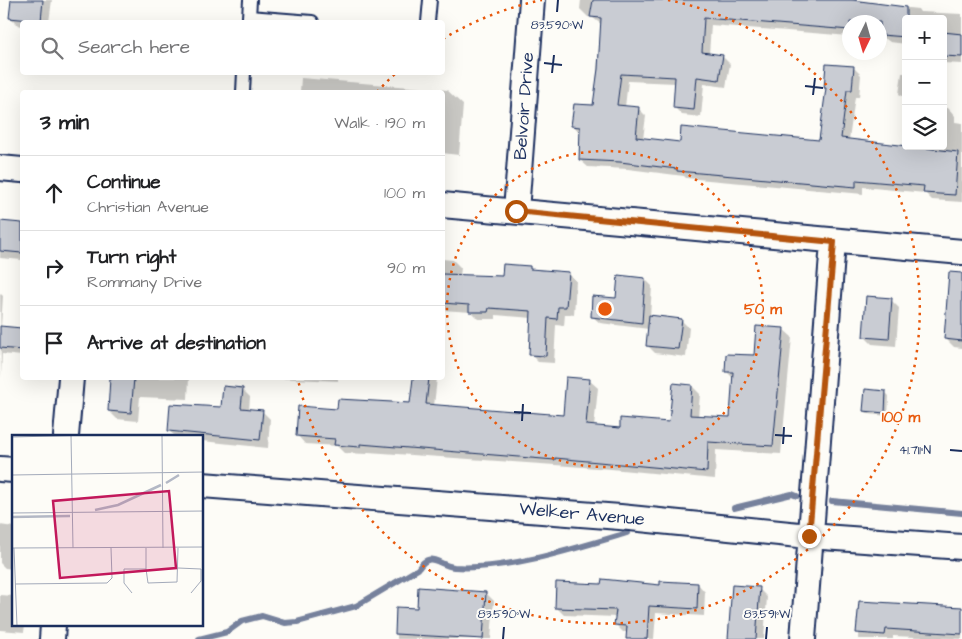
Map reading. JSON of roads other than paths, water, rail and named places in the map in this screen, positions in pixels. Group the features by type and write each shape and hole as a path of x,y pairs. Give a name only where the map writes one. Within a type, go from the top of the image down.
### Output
{"street":[{"name":"Belvoir Drive","path":"516,211 532,0"},
{"path":"0,168 20,170"},
{"path":"445,205 834,242 962,252"},
{"path":"803,639 809,536 834,242"},
{"path":"66,435 71,380"},
{"name":"Welker Avenue","path":"204,485 620,517 809,536 962,547"},
{"path":"52,639 53,626"}],"lane":[{"path":"249,20 250,0"},
{"path":"428,20 430,0"},
{"path":"243,90 244,75"}],"waterway":[{"path":"734,508 792,494 797,496"},
{"path":"832,501 962,513"},
{"path":"199,639 227,632 242,621 262,616 285,623 297,622 356,606 418,569 423,563 431,559 454,567 496,565 541,557 627,533"}]}
